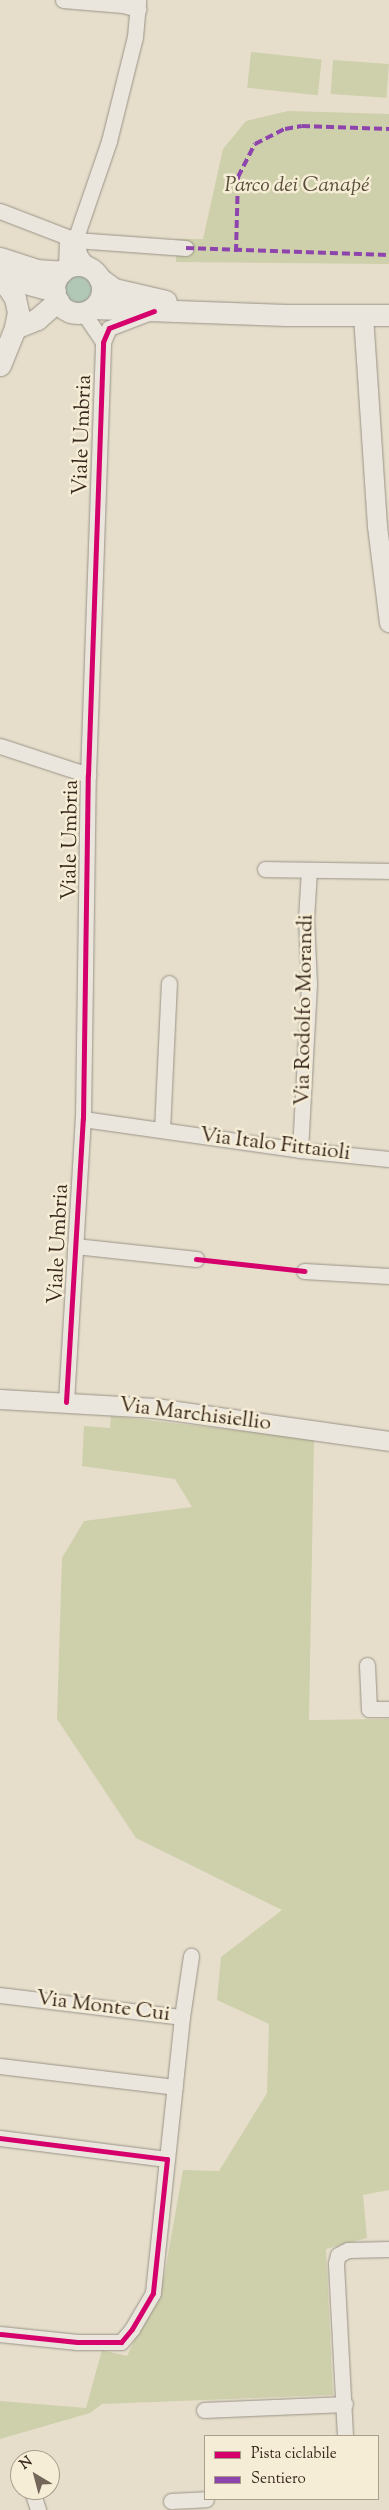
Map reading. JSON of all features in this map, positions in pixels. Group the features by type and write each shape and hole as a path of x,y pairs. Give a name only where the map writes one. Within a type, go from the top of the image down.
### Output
{"main road":[{"path":"0,258 36,270 60,283 68,311 128,308 154,311 389,315"},
{"path":"15,328 37,319 60,283 82,265 114,289 210,312"},
{"path":"88,310 101,297 102,290 94,273"},
{"path":"0,276 60,283"},
{"path":"0,281 7,286 16,298 18,312 15,328 0,365"}],"street":[{"path":"60,283 71,239 109,141 135,37 138,4 123,5 64,0"},
{"path":"0,211 71,239 186,248"},
{"path":"71,239 80,256 94,273"},
{"path":"88,310 102,342"},
{"path":"102,342 109,328 154,311"},
{"path":"364,315 377,526 388,615"},
{"name":"Viale Umbria","path":"66,1402 83,1119 88,775 102,342"},
{"path":"0,746 88,775"},
{"path":"265,869 389,871"},
{"name":"Via Rodolfo Morandi","path":"300,1150 309,984 306,919 309,870"},
{"path":"162,1130 169,983"},
{"name":"Via Italo Fittaioli","path":"83,1119 300,1150 389,1159"},
{"path":"75,1246 196,1259"},
{"path":"304,1271 389,1276"},
{"path":"0,1399 0,1406"},
{"name":"Via Marchisiellio","path":"0,1399 156,1408 389,1441"},
{"path":"367,1665 369,1709 389,1709"},
{"name":"Via Monte Cui","path":"0,2334 77,2342 121,2342 132,2329 152,2292 182,2016 191,1956"},
{"name":"Via Monte Cui","path":"0,1995 182,2016"},
{"path":"0,2066 175,2087"},
{"path":"0,2138 167,2159"},
{"path":"345,2435 345,2404 336,2263 338,2255 348,2250 389,2249"},
{"path":"204,2410 345,2404"},
{"path":"171,2501 204,2499"}],"green space":[{"path":"251,52 322,59 318,95 247,88"},
{"path":"333,60 389,64 386,98 331,94"},
{"name":"Parco dei Canapé","path":"288,111 389,114 389,264 176,262 177,239 203,239 223,149 246,121"},
{"path":"111,1416 314,1439 309,1720 389,1719 389,2190 363,2195 367,2238 326,2249 333,2395 102,2404 90,2413 0,2439 0,2401 86,2408 102,2350 127,2356 164,2277 183,2170 219,2171 267,2093 269,2024 217,2000 221,1957 282,1910 136,1838 57,1719 62,1558 84,1521 192,1507 175,1479 82,1466 84,1426 110,1428"}],"shaded area":[{"path":"78,275 88,279 92,289 88,299 78,303 68,299 64,289 68,279"}],"marked path":[{"path":"236,252 238,177 255,144 285,129 302,126 389,129"},
{"path":"186,248 389,255"}],"cycle path":[{"path":"66,1402 83,1119 88,775 103,342 109,328 154,311"},
{"path":"196,1259 304,1271"},
{"path":"0,2138 167,2159 153,2293 132,2329 121,2342 77,2342 0,2334"}]}
